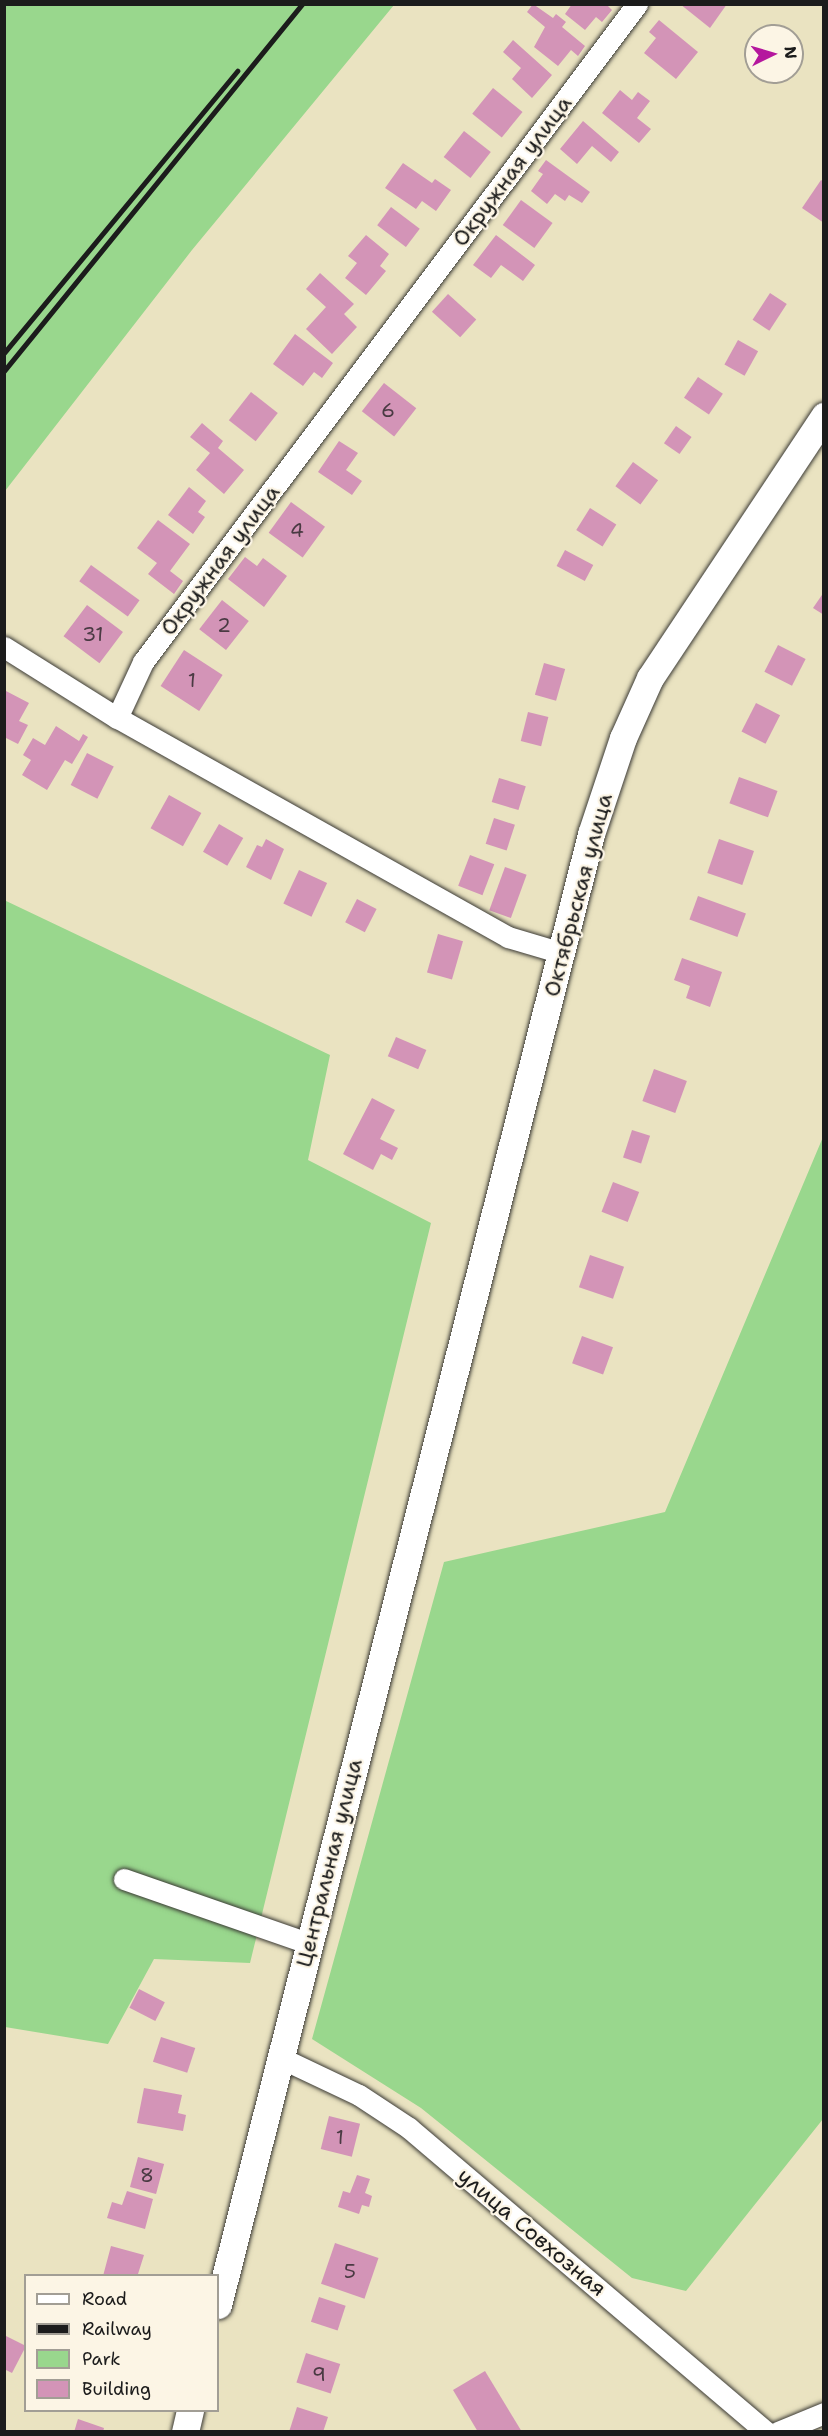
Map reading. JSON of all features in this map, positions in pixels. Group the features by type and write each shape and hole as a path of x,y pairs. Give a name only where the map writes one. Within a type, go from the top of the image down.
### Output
{"main road":[{"name":"Октябрьская улица","path":"443,1422 591,834 623,738 650,678 824,416"},
{"name":"Центральная улица","path":"219,2301 308,1943 443,1422"},
{"path":"185,2432 190,2412"}],"street":[{"name":"Окружная улица","path":"117,718 143,662 637,4"},
{"path":"4,647 117,718 508,937 562,953"},
{"path":"124,1879 308,1943"},
{"name":"улица Совхозная","path":"281,2058 360,2095 409,2128 766,2432"},
{"path":"778,2432 824,2413"}],"green space":[{"path":"4,5 394,5 192,250 5,491"},
{"path":"4,900 330,1055 308,1160 431,1223 250,1963 154,1959 108,2044 5,2027"},
{"path":"823,1137 823,2119 686,2291 632,2278 421,2108 312,2039 444,1562 665,1512"}],"building":[{"path":"533,4 553,18 556,14 566,22 562,27 585,46 578,56 571,50 558,66 534,47 545,27 527,12"},
{"path":"572,4 606,4 612,10 602,22 596,17 585,30 565,14"},
{"path":"680,4 727,4 710,28"},
{"path":"659,20 698,52 676,79 644,53 656,38 649,32"},
{"path":"513,40 552,75 532,98 512,79 521,68 503,52"},
{"path":"493,88 523,112 502,138 472,114"},
{"path":"620,90 632,100 638,92 650,101 637,118 651,129 639,143 602,113"},
{"path":"583,121 619,152 611,162 592,146 577,164 560,149"},
{"path":"464,131 491,152 470,178 444,157"},
{"path":"546,160 590,192 582,203 569,195 565,201 555,194 547,204 531,191 543,174 538,171"},
{"path":"403,163 432,183 435,179 451,190 436,211 422,201 416,209 385,188"},
{"path":"821,180 824,182 824,223 802,208"},
{"path":"521,200 553,223 534,248 503,225"},
{"path":"391,207 420,229 406,247 377,225"},
{"path":"366,235 389,254 380,266 386,271 366,295 345,278 357,263 348,256"},
{"path":"496,235 535,265 523,281 501,265 491,278 473,265"},
{"path":"320,273 354,304 344,314 357,327 332,354 306,329 326,307 306,289"},
{"path":"770,293 787,304 769,331 753,320"},
{"path":"448,294 476,319 460,337 432,312"},
{"path":"295,334 333,363 322,378 314,372 303,386 273,364"},
{"path":"738,340 758,351 745,376 724,364"},
{"path":"698,377 723,394 709,415 684,398"},
{"path":"384,383 416,408 394,437 362,411"},
{"path":"251,392 278,413 256,441 229,420"},
{"path":"202,423 223,441 218,448 244,470 224,494 196,470 210,453 190,437"},
{"path":"676,426 692,437 680,454 664,443"},
{"path":"339,441 358,453 346,470 362,481 352,495 318,472"},
{"path":"633,462 658,480 640,504 615,486"},
{"path":"189,487 206,501 198,512 205,517 193,534 168,515"},
{"path":"291,502 325,527 303,557 269,533"},
{"path":"590,508 616,524 603,546 576,530"},
{"path":"158,520 190,544 170,571 183,581 174,594 148,574 157,563 137,548"},
{"path":"565,550 593,565 585,581 557,566"},
{"path":"245,557 257,566 263,558 287,576 264,607 228,579"},
{"path":"91,565 140,600 128,616 79,581"},
{"path":"824,592 824,615 813,608"},
{"path":"222,600 249,621 226,650 199,629"},
{"path":"87,605 123,632 99,663 64,636"},
{"path":"778,645 806,659 792,686 764,672"},
{"path":"184,650 223,675 199,711 161,686"},
{"path":"544,663 565,669 556,701 535,695"},
{"path":"6,691 29,703 19,721 28,725 18,744 4,737"},
{"path":"756,703 780,715 766,744 741,732"},
{"path":"528,712 548,717 541,746 521,741"},
{"path":"56,726 79,741 83,734 88,737 72,764 65,760 47,790 22,775 31,760 23,755 33,738 45,745"},
{"path":"87,753 114,767 97,799 71,785"},
{"path":"739,777 778,791 768,817 729,803"},
{"path":"499,778 526,786 518,810 492,802"},
{"path":"169,795 201,813 183,846 151,828"},
{"path":"494,818 515,825 507,850 486,844"},
{"path":"219,824 243,838 227,866 203,852"},
{"path":"266,839 284,849 271,880 246,867 257,845 262,847"},
{"path":"719,839 754,851 742,885 707,873"},
{"path":"470,855 494,864 482,895 458,886"},
{"path":"505,867 527,875 511,918 489,910"},
{"path":"299,870 327,883 311,917 283,904"},
{"path":"698,896 746,913 737,937 689,919"},
{"path":"357,899 377,909 365,932 345,922"},
{"path":"438,934 463,941 452,980 427,972"},
{"path":"682,958 722,972 710,1007 686,998 690,986 674,980"},
{"path":"396,1037 426,1050 418,1069 388,1056"},
{"path":"654,1069 687,1081 675,1113 642,1101"},
{"path":"372,1098 395,1110 380,1139 398,1148 392,1160 381,1154 373,1170 343,1154"},
{"path":"632,1130 650,1136 641,1163 623,1158"},
{"path":"613,1182 639,1192 628,1222 602,1212"},
{"path":"590,1255 624,1267 613,1299 579,1287"},
{"path":"582,1336 613,1347 603,1375 572,1363"},
{"path":"139,1989 165,2002 155,2021 129,2008"},
{"path":"161,2037 195,2048 187,2073 153,2062"},
{"path":"144,2088 182,2095 178,2113 186,2115 183,2131 137,2123"},
{"path":"329,2116 360,2124 352,2157 321,2149"},
{"path":"138,2157 164,2164 156,2194 130,2187"},
{"path":"357,2175 370,2179 365,2193 372,2196 369,2207 362,2205 359,2214 338,2207 343,2191 350,2193"},
{"path":"127,2191 153,2199 145,2229 107,2218 112,2202 122,2205"},
{"path":"335,2243 378,2258 364,2299 321,2284"},
{"path":"111,2246 144,2255 138,2274 104,2274"},
{"path":"319,2297 346,2306 338,2330 311,2322"},
{"path":"4,2335 24,2345 24,2350 12,2373 4,2369"},
{"path":"306,2353 340,2364 331,2394 296,2382"},
{"path":"485,2371 522,2432 478,2432 453,2390"},
{"path":"297,2407 328,2417 323,2432 289,2432"},
{"path":"78,2419 104,2428 103,2432 74,2432"}],"railway":[{"path":"4,371 302,4"},
{"path":"4,353 237,71"}]}
